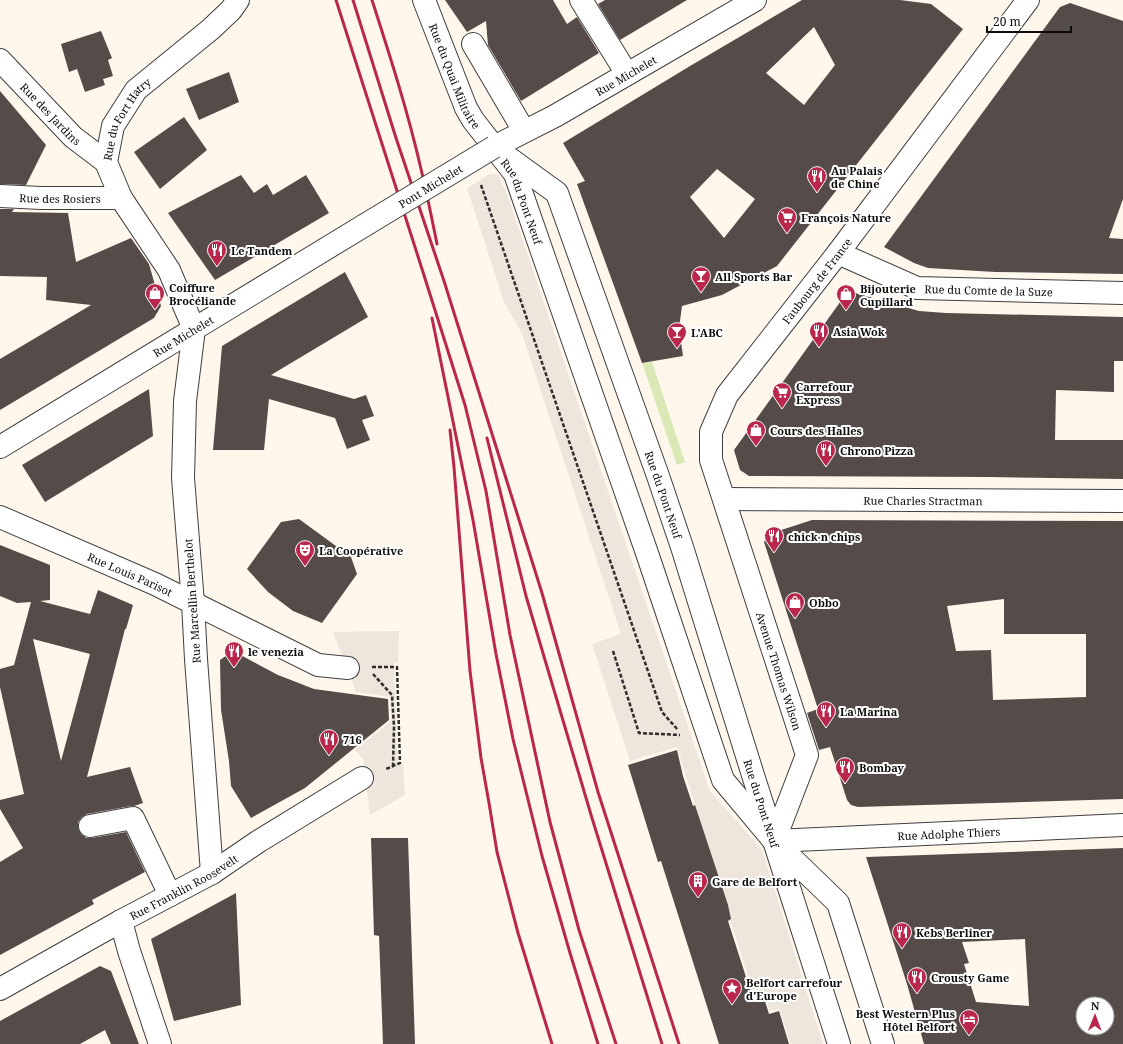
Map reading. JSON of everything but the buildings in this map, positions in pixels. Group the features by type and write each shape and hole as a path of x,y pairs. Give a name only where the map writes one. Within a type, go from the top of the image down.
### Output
{"street":[{"name":"Rue du Fort Hatry","path":"194,329 169,270 121,198 106,162 113,126 136,90 211,29 238,0"},
{"name":"Rue du Quai Militaire","path":"424,0 466,108 494,147"},
{"path":"581,0 627,74"},
{"name":"Rue Michelet","path":"494,147 555,116 755,0"},
{"name":"Faubourg de France","path":"724,499 711,460 711,432 727,395 838,253 1028,0"},
{"path":"473,44 524,131"},
{"name":"Rue des Jardins","path":"0,60 73,137 106,162"},
{"name":"Pont Michelet","path":"365,225 494,147"},
{"name":"Rue du Pont Neuf","path":"494,147 515,174 648,556 722,780 774,841"},
{"name":"Rue du Pont Neuf","path":"494,147 557,193 682,547 774,841"},
{"name":"Rue des Rosiers","path":"0,196 40,198 121,198"},
{"name":"Rue Michelet","path":"0,447 365,225"},
{"name":"Rue du Comte de la Suze","path":"838,253 917,288 1123,293"},
{"name":"Rue Marcellin Berthelot","path":"194,329 185,401 183,478 212,873"},
{"name":"Avenue Thomas Wilson","path":"724,499 807,755 774,841"},
{"name":"Rue Charles Stractman","path":"724,499 1123,501"},
{"name":"Rue Louis Parisot","path":"0,517 155,584 318,665 358,668"},
{"name":"Rue Franklin Roosevelt","path":"0,989 121,921 212,873 259,841 362,778"},
{"path":"90,826 133,818 170,895"},
{"name":"Rue Adolphe Thiers","path":"774,841 1123,825"},
{"path":"774,841 839,1044"},
{"path":"774,841 838,903 883,1044"},
{"path":"121,921 129,951 160,1044"}],"path":[{"path":"472,160 662,712 683,735 639,733 613,651"},
{"path":"397,667 400,763"},
{"path":"358,668 392,695 394,727 393,766"}],"green space":[{"path":"652,362 685,462 677,465 642,363"}],"shaded area":[{"path":"490,174 498,175 507,194 710,791 762,850 823,1044 791,1044 779,1009 770,1011 765,996 755,999 677,747 630,761 592,644 621,634 522,334 504,302 467,188"},
{"path":"399,631 398,663 394,662 398,765 403,765 405,795 370,815 363,759 355,750 391,721 390,697 356,692 333,632"}],"railway":[{"path":"336,0 465,405 486,491 510,635 550,822 579,930 616,1044"},
{"path":"353,0 396,138 444,281 542,593 598,792 679,1044"},
{"path":"372,0 392,63 416,148 437,244"},
{"path":"432,318 473,520 496,654 513,739 542,856 598,1044"},
{"path":"450,430 470,671 481,758 497,852 518,933 552,1044"},
{"path":"487,438 526,596 592,818 662,1044"}],"place":[{"name":"Au Palais de Chine","path":"817,193"},
{"name":"François Nature","path":"787,234"},
{"name":"Le Tandem","path":"217,267"},
{"name":"All Sports Bar","path":"701,293"},
{"name":"Coiffure Brocéliande","path":"155,310"},
{"name":"Bijouterie Cupillard","path":"846,311"},
{"name":"Asia Wok","path":"819,348"},
{"name":"L'ABC","path":"677,349"},
{"name":"Carrefour Express","path":"782,409"},
{"name":"Cours des Halles","path":"756,447"},
{"name":"Chrono Pizza","path":"826,467"},
{"name":"chick n chips","path":"774,553"},
{"name":"La Coopérative","path":"305,567"},
{"name":"Obbo","path":"795,619"},
{"name":"le venezia","path":"234,668"},
{"name":"La Marina","path":"826,728"},
{"name":"716","path":"329,756"},
{"name":"Bombay","path":"845,784"},
{"name":"Gare de Belfort","path":"698,898"},
{"name":"Kebs Berliner","path":"902,949"},
{"name":"Crousty Game","path":"917,994"},
{"name":"Belfort carrefour d'Europe","path":"732,1005"},
{"name":"Best Western Plus Hôtel Belfort","path":"969,1036"}]}
